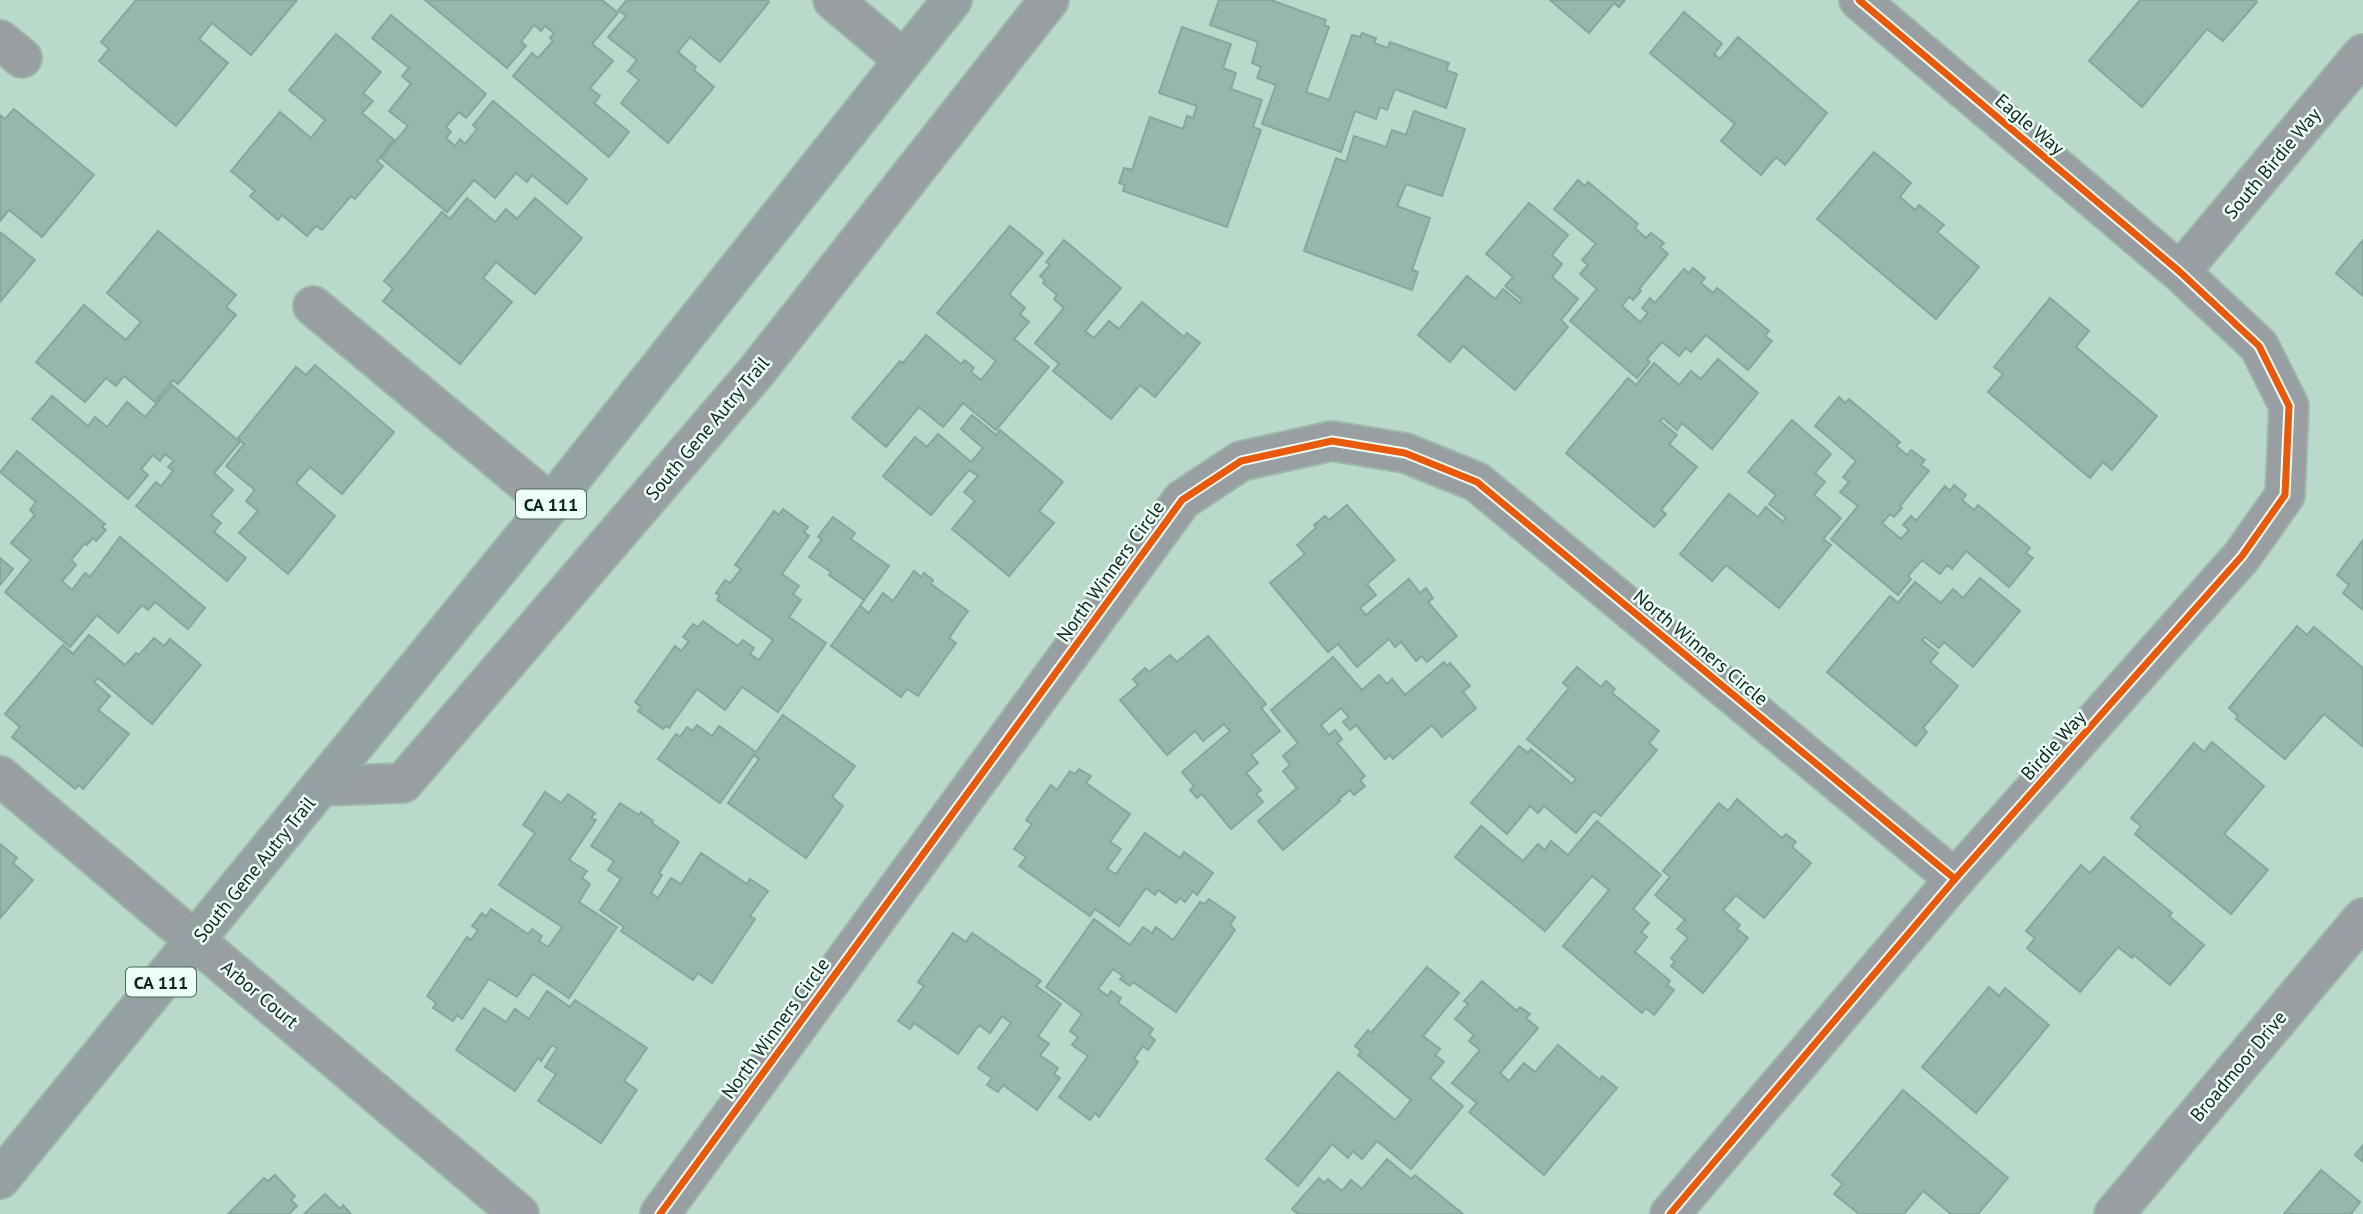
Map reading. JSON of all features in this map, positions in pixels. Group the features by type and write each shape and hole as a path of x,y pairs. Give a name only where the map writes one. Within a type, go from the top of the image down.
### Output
{"main road":[{"name":"South Gene Autry Trail","path":"0,1179 551,504 952,0"}],"street":[{"path":"833,0 904,60"},
{"name":"South Gene Autry Trail","path":"322,786 403,783 756,372 1049,0"},
{"name":"Eagle Way","path":"1859,0 2180,272"},
{"name":"South Birdie Way","path":"2180,272 2363,54"},
{"name":"Birdie Way","path":"1670,1214 1955,879 2242,556 2285,495 2289,406 2259,346 2180,272"},
{"path":"313,306 551,504"},
{"name":"North Winners Circle","path":"660,1214 1182,500 1241,461 1332,441 1405,453 1477,482 1955,879"},
{"name":"Arbor Court","path":"0,776 519,1214"},
{"name":"Broadmoor Drive","path":"2114,1214 2363,918"}],"building":[{"path":"136,0 297,0 251,55 212,23 199,39 228,63 176,126 99,61 109,49 101,42"},
{"path":"425,0 602,0 618,13 592,44 613,61 590,88 600,96 594,103 629,132 609,157 513,76 532,53 538,58 553,41 550,38 554,33 545,26 541,31 534,25 521,42 526,46 507,68"},
{"path":"627,0 769,2 720,62 690,37 678,52 714,87 668,143 621,103 639,80 628,71 637,60 608,37 626,16 618,10"},
{"path":"1219,0 1271,0 1326,20 1324,25 1329,27 1306,92 1329,100 1352,35 1360,37 1362,33 1376,38 1374,43 1388,48 1390,42 1449,63 1446,70 1457,74 1446,108 1395,89 1387,110 1380,107 1376,119 1355,111 1341,152 1262,124 1276,85 1257,78 1261,67 1252,63 1258,42 1210,25"},
{"path":"1550,0 1625,0 1619,7 1614,3 1589,33"},
{"path":"2140,0 2257,2 2223,41 2207,29 2142,107 2089,61"},
{"path":"1684,12 1722,44 1714,54 1720,59 1738,37 1827,113 1785,165 1776,157 1761,175 1721,141 1735,124 1650,53"},
{"path":"391,15 486,94 466,118 459,112 446,127 451,132 446,138 455,146 460,139 465,144 477,129 473,125 493,101 587,179 567,204 532,175 527,182 516,173 495,198 474,180 447,212 381,158 408,126 389,111 411,84 402,76 409,68 372,38"},
{"path":"1182,27 1231,44 1223,68 1236,73 1231,89 1262,100 1253,127 1261,130 1227,227 1123,191 1125,185 1119,183 1124,168 1132,170 1150,117 1183,129 1187,116 1193,118 1197,106 1159,93"},
{"path":"336,34 381,72 363,93 373,101 362,113 394,140 377,161 383,166 355,199 351,196 322,230 316,226 307,236 282,215 278,220 250,196 255,191 231,171 280,112 311,138 325,120 289,90"},
{"path":"14,109 94,175 42,237 9,210 0,221 0,115 5,119"},
{"path":"1414,111 1465,129 1442,196 1406,184 1397,206 1430,218 1412,270 1418,272 1412,290 1304,251 1336,158 1346,162 1354,136 1386,147 1392,130 1406,135"},
{"path":"1874,152 1911,183 1900,197 1915,210 1919,205 1944,225 1937,232 1979,267 1936,319 1817,219"},
{"path":"1578,180 1585,186 1588,182 1638,224 1635,228 1646,238 1651,233 1664,243 1660,247 1668,254 1639,289 1641,291 1633,300 1629,297 1622,306 1640,322 1648,313 1642,308 1650,298 1655,303 1684,269 1689,273 1693,268 1705,278 1701,283 1713,293 1717,288 1769,331 1765,336 1772,341 1748,370 1706,335 1691,352 1686,348 1679,356 1662,342 1647,359 1650,362 1637,378 1570,321 1597,289 1580,274 1588,265 1582,260 1596,244 1554,209"},
{"path":"467,198 495,222 506,209 517,219 535,198 582,238 535,294 496,262 483,278 512,302 460,364 383,301 393,289 384,281 442,212 450,219"},
{"path":"1529,203 1568,235 1552,255 1562,264 1552,277 1578,299 1561,320 1568,327 1515,390 1463,346 1450,362 1418,335 1467,276 1495,299 1503,289 1520,303 1522,300 1505,286 1513,277 1486,254"},
{"path":"1010,226 1043,253 1009,294 1025,308 1020,314 1029,322 1014,339 1049,367 996,430 963,403 943,427 919,407 886,447 852,418 900,361 903,363 926,335 961,364 965,360 974,368 971,372 981,380 996,361 937,313"},
{"path":"158,231 236,295 226,307 236,315 178,384 173,380 155,402 124,376 116,386 106,378 85,402 36,362 84,305 126,340 141,322 107,293"},
{"path":"0,232 35,260 0,302"},
{"path":"1064,240 1121,288 1085,331 1094,338 1109,321 1119,329 1142,302 1184,337 1187,333 1200,343 1155,397 1140,385 1111,419 1053,371 1059,364 1035,343 1064,308 1054,299 1057,295 1043,283 1045,280 1040,276 1050,265 1046,262"},
{"path":"2363,240 2363,296 2336,273"},
{"path":"2050,298 2089,331 2076,347 2157,416 2112,470 2103,462 2090,478 1988,392 2003,374 1994,367"},
{"path":"1718,359 1758,393 1712,449 1682,423 1677,430 1663,418 1660,421 1677,435 1669,444 1697,467 1661,510 1666,514 1654,527 1566,453 1628,378 1636,385 1654,363 1679,385 1691,371 1701,379"},
{"path":"315,365 394,432 342,494 310,467 296,483 335,516 288,574 239,533 258,511 246,501 255,490 226,466 244,444 238,438 296,367 306,375"},
{"path":"172,385 240,442 214,473 233,490 211,515 221,523 214,532 246,558 227,581 136,506 156,482 161,486 173,471 168,467 174,461 165,454 160,461 153,455 141,469 148,475 128,499 32,419 52,396 88,426 95,417 107,427 127,402 145,417"},
{"path":"1839,397 1845,403 1849,399 1900,442 1896,446 1907,455 1911,450 1925,460 1921,465 1929,471 1894,517 1890,514 1882,523 1901,539 1909,530 1903,525 1911,516 1916,521 1945,486 1950,491 1954,485 1966,495 1962,500 1974,510 1978,505 2030,548 2026,553 2033,558 2009,587 1966,551 1952,569 1947,565 1940,574 1922,560 1908,576 1911,579 1898,595 1831,539 1858,506 1840,492 1849,482 1843,477 1856,461 1815,426"},
{"path":"972,415 996,435 1000,430 1063,482 1039,511 1054,523 1009,576 952,529 975,501 964,492 978,476 969,470 931,515 883,476 915,437 927,447 938,434 971,462 983,448 961,429"},
{"path":"1792,420 1831,454 1815,473 1825,482 1814,495 1841,518 1823,539 1831,545 1779,608 1726,565 1712,581 1680,554 1729,494 1758,517 1766,507 1783,522 1786,518 1769,504 1776,495 1748,472"},
{"path":"17,451 105,524 102,527 106,530 96,541 93,538 87,545 85,543 71,560 76,565 62,581 72,590 85,573 90,577 120,537 205,608 188,629 155,602 148,610 142,605 118,633 97,615 70,647 5,592 31,560 11,543 35,515 30,510 36,502 0,472"},
{"path":"1347,505 1395,560 1367,584 1376,595 1360,608 1366,615 1409,579 1420,593 1426,588 1433,598 1428,602 1457,636 1427,662 1422,656 1416,661 1401,642 1395,647 1389,639 1357,667 1338,644 1328,652 1270,583 1305,554 1297,545 1316,528 1314,525 1325,516 1329,520"},
{"path":"783,509 808,527 804,532 809,536 782,574 799,586 793,594 801,600 789,617 826,643 778,712 742,687 725,710 697,689 669,728 666,726 663,729 638,711 641,707 635,702 675,646 681,651 689,641 683,637 693,624 698,627 703,621 738,646 743,640 754,648 750,654 759,660 773,640 717,600 720,595 716,593 725,580 730,583 741,569 735,565 774,511 779,515"},
{"path":"833,517 855,533 851,539 889,566 860,606 869,613 883,593 893,601 914,571 921,577 924,573 933,580 931,584 968,611 949,638 956,643 918,696 907,689 901,697 831,646 864,600 809,557 822,539 818,537"},
{"path":"2363,540 2363,610 2343,593 2349,585 2337,575"},
{"path":"0,558 13,569 0,585"},
{"path":"1980,578 2020,611 1973,667 1944,642 1939,648 1925,637 1922,640 1938,653 1930,662 1958,686 1923,728 1927,732 1916,746 1827,672 1890,596 1898,603 1915,582 1941,603 1953,589 1963,598"},
{"path":"2297,626 2307,635 2314,627 2363,668 2363,747 2324,714 2285,759 2236,719 2238,716 2229,708"},
{"path":"89,635 125,665 136,653 139,655 154,638 164,646 170,639 201,665 152,724 98,678 94,682 110,696 98,710 129,734 83,789 79,785 75,789 12,737 20,727 5,714 63,645 73,654"},
{"path":"1208,636 1266,704 1261,708 1280,731 1251,755 1258,763 1246,773 1261,790 1256,794 1263,802 1231,829 1202,794 1197,798 1190,790 1194,786 1182,772 1230,731 1224,724 1203,741 1195,731 1167,755 1120,700 1138,685 1133,679 1145,668 1149,672 1170,655 1177,662"},
{"path":"1333,657 1362,690 1379,675 1387,684 1392,679 1405,695 1444,662 1447,666 1450,663 1470,686 1463,692 1476,708 1442,737 1432,725 1393,759 1390,755 1385,759 1356,725 1350,730 1343,722 1349,717 1341,708 1321,725 1329,735 1335,730 1342,739 1337,743 1365,776 1360,780 1365,786 1354,795 1350,790 1283,850 1258,821 1297,788 1283,771 1290,765 1283,756 1298,743 1271,710"},
{"path":"1577,667 1601,687 1606,681 1615,689 1612,693 1659,731 1649,743 1657,750 1601,816 1594,811 1576,833 1544,806 1538,813 1530,806 1507,834 1471,803 1519,746 1528,753 1531,749 1572,784 1576,779 1527,739 1569,688 1563,683"},
{"path":"783,715 855,766 832,797 843,806 806,858 728,803 759,759 754,755 720,803 658,759 676,734 680,737 687,727 693,731 697,725 712,736 719,726 756,752"},
{"path":"2212,742 2264,786 2224,834 2268,870 2231,914 2135,834 2141,826 2131,818 2194,743 2204,752"},
{"path":"1079,769 1091,776 1086,783 1130,814 1110,842 1121,849 1107,869 1116,874 1145,833 1180,858 1184,852 1213,873 1197,895 1193,891 1185,902 1180,898 1176,903 1158,890 1155,895 1146,888 1119,926 1095,909 1090,916 1019,866 1026,857 1014,849 1032,824 1026,820 1051,785 1057,790 1070,771 1075,774"},
{"path":"545,792 561,803 568,794 595,813 591,818 596,820 569,860 587,871 582,878 590,884 579,902 617,927 569,998 533,974 517,997 489,979 462,1019 457,1015 453,1021 433,1008 436,1003 427,996 467,937 471,940 478,930 472,926 482,913 486,917 491,909 528,934 532,929 542,936 539,941 548,947 562,927 499,885 535,833 523,825"},
{"path":"1737,799 1782,838 1786,834 1796,842 1792,847 1811,863 1764,918 1736,895 1723,910 1740,925 1737,929 1748,938 1703,993 1671,966 1675,962 1671,958 1688,938 1677,929 1685,920 1655,895 1670,877 1663,871 1719,803 1728,811"},
{"path":"620,803 639,815 641,812 679,842 659,873 662,875 651,893 658,898 671,878 681,884 701,853 747,884 750,879 768,891 750,916 755,919 712,983 698,973 693,980 621,931 624,927 600,910 621,879 608,870 614,861 591,846"},
{"path":"1597,821 1661,875 1633,909 1649,923 1641,932 1647,937 1635,952 1670,981 1667,985 1674,990 1654,1015 1646,1008 1642,1013 1563,946 1609,890 1592,876 1545,931 1455,857 1481,826 1523,861 1538,844 1545,850 1551,841 1568,855"},
{"path":"0,844 17,858 13,863 33,880 0,918"},
{"path":"2104,857 2172,913 2169,916 2204,945 2170,985 2134,955 2132,958 2118,947 2080,992 2027,948 2035,938 2026,931 2081,865 2090,873"},
{"path":"1209,899 1235,917 1230,925 1235,930 1176,1012 1133,982 1130,986 1120,979 1123,976 1113,969 1098,989 1108,996 1111,991 1121,998 1118,1003 1153,1029 1149,1035 1155,1040 1148,1050 1143,1046 1134,1059 1138,1062 1099,1117 1095,1113 1090,1120 1059,1097 1088,1056 1072,1045 1078,1037 1070,1031 1082,1014 1046,987 1094,919 1130,945 1143,927 1152,933 1156,927 1173,940 1200,902 1205,904"},
{"path":"953,933 966,942 972,933 1041,981 1036,986 1061,1004 1038,1036 1049,1044 1040,1055 1058,1068 1054,1074 1060,1078 1037,1110 1003,1085 998,1092 987,1085 992,1078 978,1068 1011,1023 1002,1016 990,1033 979,1025 958,1054 914,1023 910,1029 898,1021 924,986 918,982"},
{"path":"1427,967 1459,993 1423,1036 1440,1049 1435,1055 1444,1062 1430,1078 1463,1106 1411,1169 1377,1141 1362,1159 1353,1151 1348,1158 1332,1144 1298,1186 1266,1159 1338,1072 1395,1120 1411,1100 1358,1055 1361,1051 1355,1046 1368,1030 1371,1033"},
{"path":"1482,981 1517,1011 1520,1007 1530,1014 1526,1018 1538,1028 1500,1073 1509,1081 1524,1063 1535,1072 1558,1045 1600,1080 1602,1076 1617,1088 1544,1175 1469,1112 1477,1103 1452,1083 1480,1050 1469,1041 1474,1035 1455,1019 1468,1004 1464,1001"},
{"path":"1989,987 1999,996 2005,988 2049,1025 1976,1113 1922,1067"},
{"path":"547,991 570,1007 575,1000 647,1048 624,1081 637,1090 601,1143 538,1101 556,1074 545,1067 557,1048 552,1045 541,1061 538,1058 515,1091 456,1050 484,1008 506,1022 515,1009 529,1019"},
{"path":"1903,1090 2008,1178 1978,1214 1951,1214 1923,1191 1904,1214 1859,1214 1834,1194 1843,1184 1832,1175"},
{"path":"2363,1145 2363,1162 2355,1155"},
{"path":"1387,1159 1411,1179 1415,1175 1463,1214 1298,1214 1292,1209 1319,1178 1324,1183 1328,1179 1342,1191 1351,1180 1362,1189"},
{"path":"2321,1170 2360,1202 2351,1214 2284,1214"},
{"path":"275,1175 295,1196 291,1200 297,1206 289,1214 228,1214 264,1178 268,1181"},
{"path":"325,1194 340,1209 343,1205 351,1214 304,1214"}],"cycle path":[{"path":"1670,1214 1955,879 2242,556 2285,495 2289,406 2259,346 2180,272 1859,0"},
{"path":"660,1214 1182,500 1241,461 1332,441 1405,453 1477,482 1955,879"}]}
